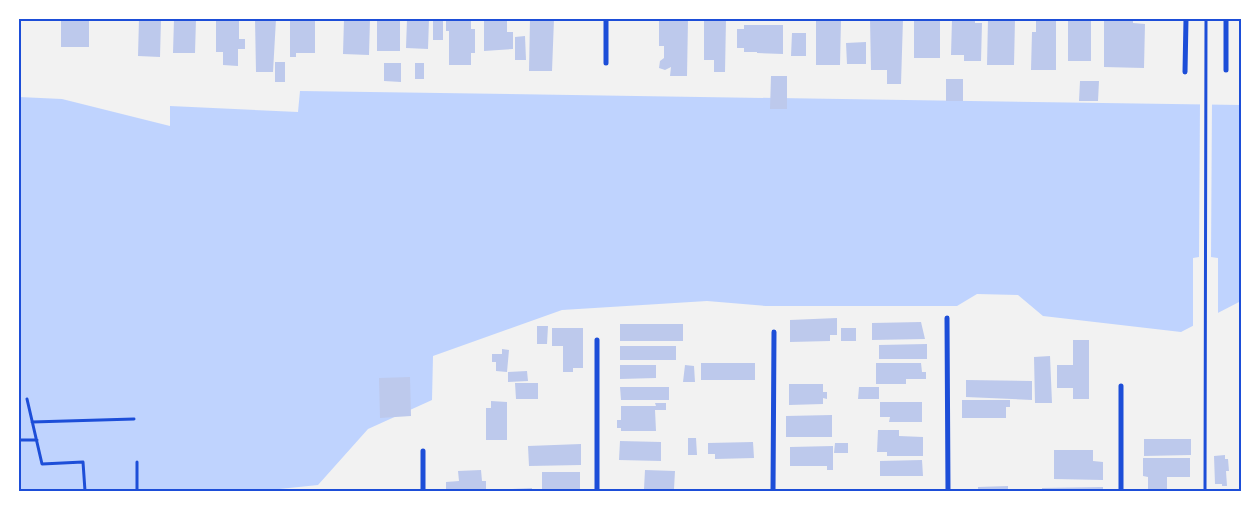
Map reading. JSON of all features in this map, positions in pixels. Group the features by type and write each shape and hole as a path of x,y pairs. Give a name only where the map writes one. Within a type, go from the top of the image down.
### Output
{"street":[{"path":"606,19 606,63"},
{"path":"1185,72 1186,19"},
{"path":"1226,19 1226,70"},
{"path":"947,318 948,491"},
{"path":"773,491 774,332"},
{"path":"597,340 597,491"},
{"path":"1121,386 1121,491"},
{"path":"423,451 423,491"}],"path":[{"path":"1205,491 1206,19"},
{"path":"27,399 42,464 84,462 85,491"},
{"path":"32,422 134,419"},
{"path":"19,440 36,440"},
{"path":"137,462 137,491"}],"water":[{"path":"300,91 1241,105 1241,301 1181,332 1043,316 1018,295 977,294 957,306 766,306 707,301 562,310 433,356 432,400 368,429 318,485 260,491 19,491 19,97 62,99 170,126 170,106 298,112"}],"pier":[{"path":"1200,102 1212,102 1211,257 1218,258 1218,316 1193,330 1193,258 1199,257"}],"building":[{"path":"61,19 89,19 89,47 61,47"},
{"path":"139,19 161,19 160,57 138,56"},
{"path":"174,19 196,19 195,53 173,53"},
{"path":"216,19 239,19 239,39 245,39 245,49 238,49 238,66 223,65 223,52 216,52"},
{"path":"255,19 276,19 273,72 256,72"},
{"path":"290,19 315,19 315,53 296,53 296,57 290,57"},
{"path":"344,19 370,19 369,55 343,54"},
{"path":"377,19 400,19 400,51 377,51"},
{"path":"407,19 429,19 428,49 406,48"},
{"path":"433,19 443,19 443,40 433,40"},
{"path":"446,19 471,19 471,29 475,29 475,53 471,53 471,65 449,65 449,31 446,31"},
{"path":"484,19 507,19 507,32 513,32 513,49 484,51"},
{"path":"530,19 554,19 552,71 529,71"},
{"path":"659,19 688,19 687,76 670,76 671,67 665,70 659,68 660,61 664,58 664,46 659,46"},
{"path":"704,19 726,19 725,72 714,72 714,60 704,60"},
{"path":"816,19 841,19 840,65 816,65"},
{"path":"870,19 903,19 901,84 887,84 887,70 871,70"},
{"path":"914,19 940,19 940,58 914,58"},
{"path":"952,19 975,19 975,23 982,23 981,61 964,61 964,55 951,55"},
{"path":"988,19 1015,19 1014,65 987,65"},
{"path":"1036,19 1056,19 1056,70 1031,70 1032,32 1036,32"},
{"path":"1068,19 1091,19 1091,61 1068,61"},
{"path":"1104,19 1133,19 1133,23 1145,24 1144,68 1104,67"},
{"path":"744,25 783,25 783,54 744,52 744,48 737,48 737,29 744,29"},
{"path":"792,33 806,33 806,56 791,56"},
{"path":"525,36 526,60 515,60 515,37"},
{"path":"866,42 866,64 847,64 846,43"},
{"path":"275,62 285,62 285,82 275,82"},
{"path":"384,63 401,63 401,82 384,81"},
{"path":"415,63 424,63 424,79 415,79"},
{"path":"771,76 787,76 787,109 770,109"},
{"path":"946,79 963,79 963,101 946,101"},
{"path":"1080,81 1099,81 1098,101 1079,101"},
{"path":"837,318 837,335 830,335 830,341 790,342 790,320"},
{"path":"921,322 925,339 872,340 872,323"},
{"path":"620,324 683,324 683,341 620,341"},
{"path":"537,326 548,326 547,344 537,344"},
{"path":"552,328 583,328 583,368 573,368 573,372 563,372 563,346 552,346"},
{"path":"841,328 856,328 856,341 841,341"},
{"path":"1073,340 1089,340 1089,399 1073,399 1073,388 1057,388 1057,365 1073,365"},
{"path":"927,344 927,359 879,359 879,345"},
{"path":"620,346 676,346 676,360 620,360"},
{"path":"502,349 509,350 507,372 496,371 496,362 492,362 492,354 502,354"},
{"path":"1050,356 1052,403 1035,403 1034,357"},
{"path":"701,363 755,363 755,380 701,380"},
{"path":"876,363 921,363 922,372 926,372 926,379 906,379 906,384 876,384"},
{"path":"620,365 656,365 656,378 620,379"},
{"path":"685,365 694,366 695,382 683,382"},
{"path":"527,371 528,381 508,382 508,372"},
{"path":"410,377 411,416 380,418 379,378"},
{"path":"966,380 1032,381 1032,400 966,397"},
{"path":"515,383 538,383 538,399 516,399"},
{"path":"789,384 823,384 823,392 827,392 827,399 823,398 823,404 789,405"},
{"path":"620,387 669,387 669,400 621,400"},
{"path":"859,387 879,387 879,399 858,399"},
{"path":"962,400 1010,400 1010,407 1006,407 1006,418 962,418"},
{"path":"491,401 507,402 507,440 486,440 486,408 491,408"},
{"path":"880,402 922,402 922,422 889,422 890,417 880,417"},
{"path":"655,403 666,403 666,410 655,410 656,431 621,431 621,428 617,428 617,420 621,420 621,406 656,406"},
{"path":"832,415 832,437 786,437 786,416"},
{"path":"878,430 899,430 899,436 923,437 923,456 887,456 887,452 877,452"},
{"path":"688,438 696,438 697,455 688,455"},
{"path":"1144,439 1191,439 1191,455 1144,456"},
{"path":"620,441 661,442 661,461 619,460"},
{"path":"753,442 754,458 715,459 715,454 708,454 708,443"},
{"path":"835,443 848,443 848,453 834,453"},
{"path":"581,444 581,465 529,466 528,446"},
{"path":"833,446 833,470 827,470 827,466 790,466 790,447"},
{"path":"1054,450 1093,450 1093,461 1103,462 1103,480 1054,479"},
{"path":"1225,455 1225,459 1228,459 1229,471 1226,471 1227,486 1222,486 1222,484 1215,484 1214,456"},
{"path":"1143,458 1190,458 1190,477 1167,477 1167,491 1148,491 1148,477 1143,476"},
{"path":"922,460 923,476 880,476 880,461"},
{"path":"481,470 482,481 486,481 486,491 446,491 446,482 459,481 458,471"},
{"path":"645,470 675,471 674,489 644,489"},
{"path":"542,472 580,472 580,491 542,491"},
{"path":"1008,486 1008,491 978,491 978,487"},
{"path":"1103,487 1103,491 1042,491 1042,488"},
{"path":"532,488 532,491 512,491 512,489"}]}
